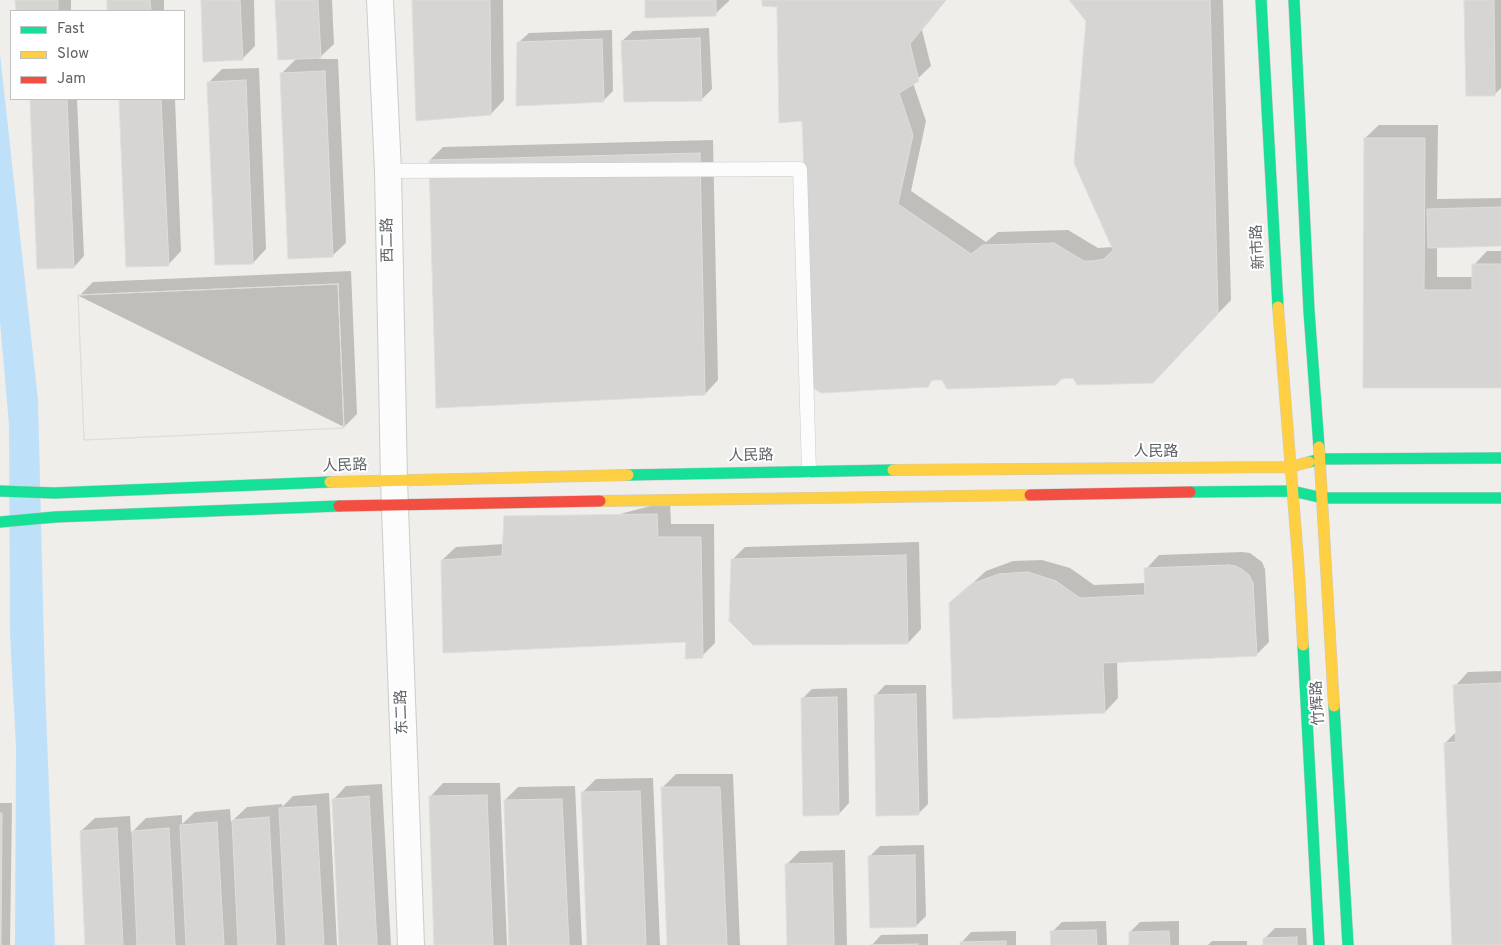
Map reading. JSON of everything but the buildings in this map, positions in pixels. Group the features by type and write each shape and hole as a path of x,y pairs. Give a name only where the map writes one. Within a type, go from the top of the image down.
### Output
{"main road":[{"name":"新市路","path":"1261,0 1278,310 1292,492"},
{"path":"1294,0 1309,310 1320,459"},
{"name":"人民路","path":"0,522 395,492 809,471 1290,467 1320,459 1501,458"},
{"name":"竹辉路","path":"1320,459 1348,945"},
{"name":"人民路","path":"0,491 54,493 1292,492 1323,498 1501,498"},
{"name":"竹辉路","path":"1292,492 1299,572 1318,945"}],"street":[{"name":"西二路","path":"380,0 388,171 395,492"},
{"name":"东二路","path":"395,492 411,945"}],"lane":[{"path":"388,171 800,169 809,471"}],"water":[{"path":"0,54 38,400 45,685 55,945 15,945 16,746 10,634 9,425 0,321"}],"traffic: fast":[{"path":"1261,0 1278,307"},
{"path":"1294,0 1309,311 1319,447"},
{"path":"1309,462 1320,459 1501,458"},
{"path":"628,475 893,470"},
{"path":"0,491 54,493 330,482"},
{"path":"1190,492 1292,491 1323,498 1501,498"},
{"path":"0,522 55,517 339,506"},
{"path":"1303,645 1319,945"},
{"path":"1334,706 1348,945"}],"traffic: slow":[{"path":"1278,307 1303,645"},
{"path":"1319,447 1334,706"},
{"path":"893,470 1290,467 1309,462"},
{"path":"330,482 628,475"},
{"path":"600,501 1030,495"}],"traffic: jam":[{"path":"1030,495 1190,492"},
{"path":"339,506 600,501"}]}
